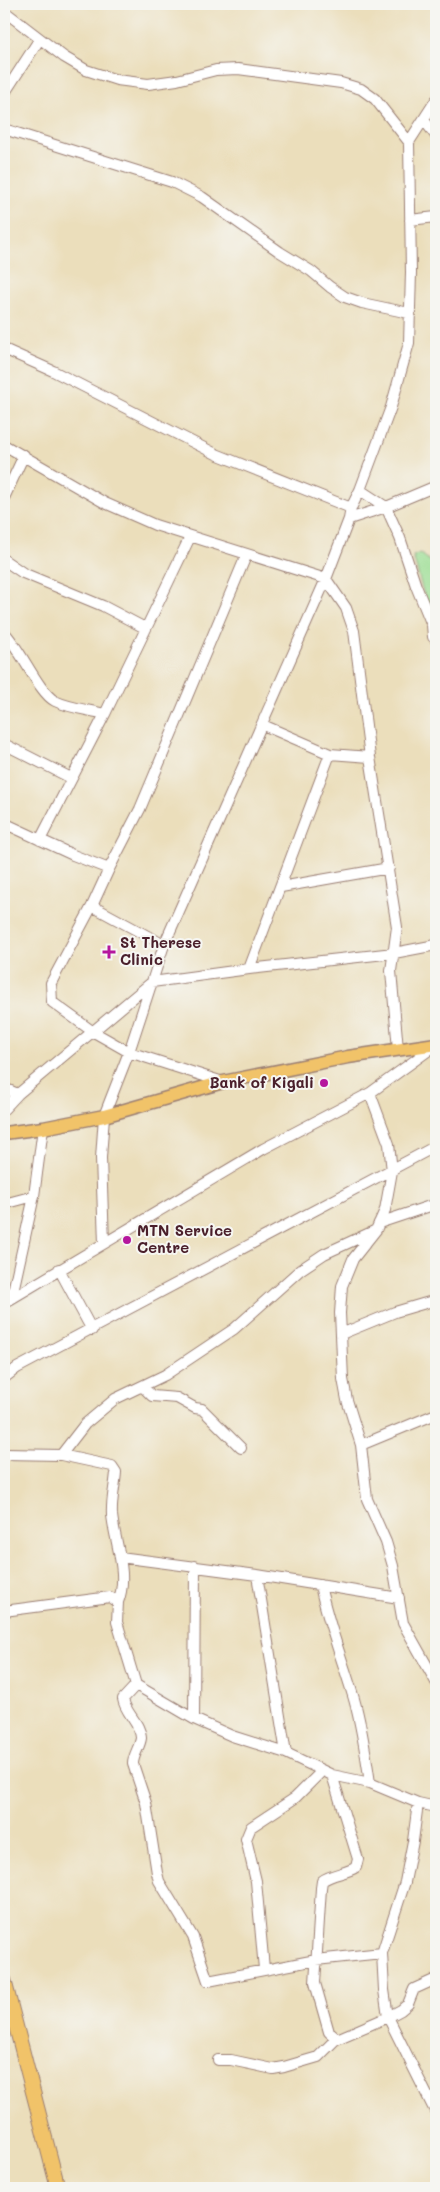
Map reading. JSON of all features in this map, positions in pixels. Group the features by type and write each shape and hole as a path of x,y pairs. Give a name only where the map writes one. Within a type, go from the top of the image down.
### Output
{"highway":[{"path":"4,1980 58,2188"}],"main road":[{"path":"4,1133 43,1128 104,1116 223,1082 398,1049 436,1044"}],"street":[{"path":"4,11 39,40 86,70 117,80 148,84 177,80 216,70 238,69 341,83 361,90 374,99 409,142"},
{"path":"4,94 39,40"},
{"path":"104,1242 101,1158 104,1116 129,1052 164,945 326,579 349,519 351,508 360,490 391,407 409,343 409,142 436,100"},
{"path":"424,120 436,136"},
{"path":"4,128 172,182 202,197 280,252 311,271 345,297 362,303 409,313"},
{"path":"410,220 436,217"},
{"path":"4,349 53,371 216,454 351,508"},
{"path":"4,445 105,503 155,525 246,556 326,579 346,608 354,631 370,757 397,927 392,983 398,1049"},
{"path":"4,498 24,455"},
{"path":"349,519 386,507 436,486"},
{"path":"360,490 386,507 400,538 435,637"},
{"path":"40,840 105,714 190,537"},
{"path":"223,1082 129,1052 92,1031 52,1002 50,993 51,982 92,906 140,809 246,556"},
{"path":"4,560 23,573 103,606 145,628"},
{"path":"4,632 12,640 46,694 54,701 105,714"},
{"path":"263,725 330,754 370,757"},
{"path":"4,744 71,778"},
{"path":"249,969 330,754"},
{"path":"4,823 109,869"},
{"path":"281,888 389,868"},
{"path":"92,906 164,945"},
{"path":"4,1109 18,1094 152,982 249,969 394,954 436,945"},
{"path":"8,1299 263,1149 370,1093 436,1044"},
{"path":"4,1088 18,1094"},
{"path":"370,1093 389,1144 392,1171 388,1201 377,1227 353,1259 342,1286 340,1313 347,1400 361,1445 367,1499 386,1542 404,1623 436,1682"},
{"path":"8,1299 34,1196 43,1128"},
{"path":"4,1378 17,1368 92,1330 436,1146"},
{"path":"4,1204 34,1196"},
{"path":"61,1455 85,1424 115,1399 165,1375 234,1329 300,1270 324,1254 377,1227 436,1204"},
{"path":"59,1269 92,1330"},
{"path":"341,1334 395,1312 436,1300"},
{"path":"143,1387 152,1396 177,1398 202,1410 241,1448"},
{"path":"361,1445 436,1414"},
{"path":"4,1454 61,1455 112,1466 116,1472 112,1499 112,1516 120,1557 122,1596 118,1602 117,1622 136,1685 194,1719 232,1736 286,1753 327,1773 370,1783 418,1803 436,1807"},
{"path":"120,1557 257,1574 399,1598"},
{"path":"194,1719 195,1566"},
{"path":"257,1574 286,1753"},
{"path":"320,1584 332,1633 364,1737 370,1783"},
{"path":"4,1610 110,1597 118,1602"},
{"path":"136,1685 123,1699 127,1712 138,1728 141,1737 133,1758 133,1764 146,1803 159,1881 193,1937 208,1981 316,1960 382,1953"},
{"path":"264,1969 257,1895 246,1845 247,1832 251,1827 295,1798 327,1773"},
{"path":"327,1773 358,1859 356,1867 350,1872 328,1877 322,1881 315,1983 318,1999 329,2032 336,2038"},
{"path":"418,1803 405,1882 382,1953 384,1990 388,2017 436,2113"},
{"path":"218,2060 231,2060 273,2069 318,2057 336,2038 388,2017 408,2004 414,1988 436,1979"}],"green space":[{"path":"420,553 430,561 436,562 436,621 429,613 413,556"}],"place":[{"name":"St Therese Clinic","path":"109,952"},
{"name":"Bank of Kigali","path":"324,1083"},
{"name":"MTN Service Centre","path":"127,1240"}]}
